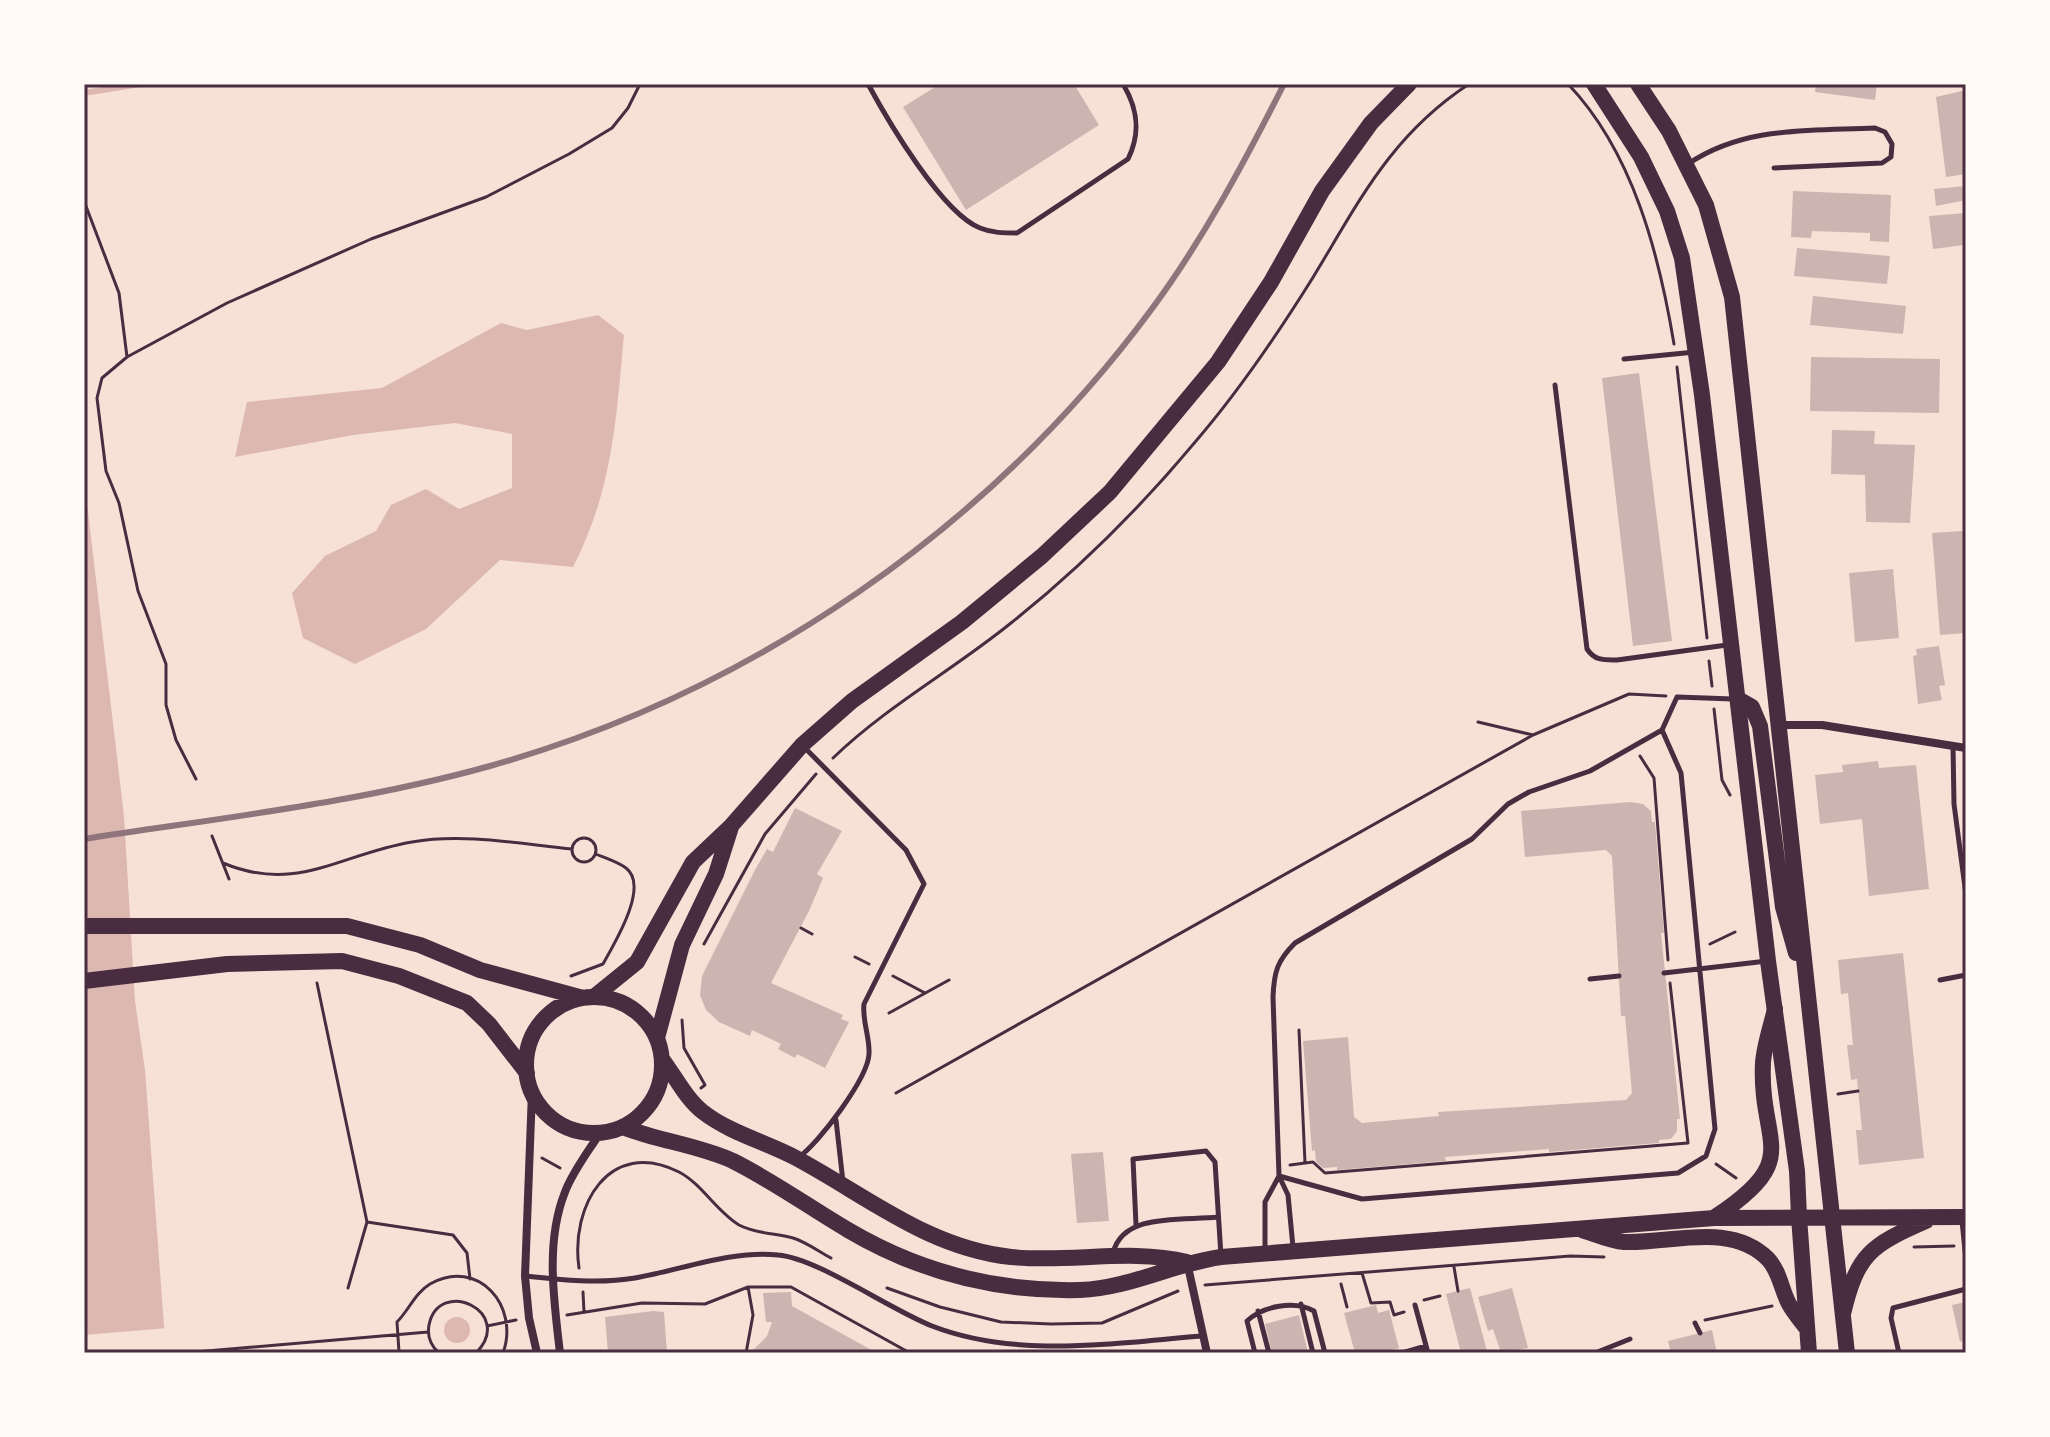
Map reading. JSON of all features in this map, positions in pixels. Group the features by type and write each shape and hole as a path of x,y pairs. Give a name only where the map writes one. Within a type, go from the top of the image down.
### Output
{"main road":[{"path":"84,926 347,926 420,945 480,970 589,997 634,1010 657,1038 662,1059 661,1080 653,1099 640,1116 623,1127 600,1133 579,1132 559,1124 543,1110 532,1092 525,1051 543,1018 558,1007 589,997 637,962 693,862 731,826 765,783 802,745 852,701 974,613 1042,556 1110,492 1218,362 1271,282 1322,191 1371,123 1409,84"},
{"path":"1594,84 1641,157 1667,211 1682,258 1732,645 1768,961 1797,1171 1809,1353"},
{"path":"1638,84 1687,165 1706,205 1732,297 1847,1353"},
{"path":"1738,699 1752,707 1760,726 1783,907 1808,997"},
{"path":"657,1038 682,945 716,874 731,826"},
{"path":"84,981 227,964 342,961 399,976 467,1003 489,1024 527,1073"},
{"path":"1714,1218 1744,1198 1761,1180 1773,1152 1763,1063 1775,1009"},
{"path":"662,1059 700,1110 797,1159 915,1229 953,1245 1008,1257 1062,1260 1158,1255 1187,1262"},
{"path":"623,1127 730,1160 882,1249 965,1279 1014,1288 1083,1290 1144,1279 1187,1262 1221,1257 1573,1227 1714,1218 1964,1217"},
{"path":"1843,1314 1850,1283 1868,1251 1879,1242 1934,1217"},
{"path":"1573,1227 1621,1242 1707,1237 1731,1239 1750,1246 1768,1259 1780,1277 1788,1302 1807,1329"}],"street":[{"path":"1780,725 1800,724 1966,748"},
{"path":"532,1092 525,1276 537,1353"},
{"path":"560,1353 553,1279 555,1229 564,1192 600,1133"},
{"path":"1187,1262 1207,1353"}],"lane":[{"path":"868,84 883,112 944,200 979,228 1017,233 1128,159 1136,142 1137,123 1132,100 1123,84"},
{"path":"1687,165 1719,145 1759,133 1875,128 1885,132 1892,144 1891,157 1882,163 1774,168"},
{"path":"1624,359 1696,352"},
{"path":"1555,385 1587,649 1599,660 1617,660 1732,645"},
{"path":"1294,1250 1288,1195 1279,1176 1273,997 1275,969 1282,957 1295,943 1472,839 1508,804 1529,792 1590,771 1662,730 1677,697 1738,699"},
{"path":"1279,1176 1362,1199 1689,1169 1706,1156 1715,1129 1699,947 1681,773 1662,730"},
{"path":"797,1159 815,1145 836,1119 870,1056 864,1004 924,884 906,850 802,745"},
{"path":"1953,746 1954,804 1966,895"},
{"path":"1667,973 1768,961"},
{"path":"1940,980 1966,975"},
{"path":"1590,979 1619,976"},
{"path":"836,1119 844,1187"},
{"path":"1136,1225 1131,1162 1137,1156 1210,1153 1215,1162 1221,1257"},
{"path":"1265,1252 1265,1202 1279,1176"},
{"path":"1112,1258 1122,1232 1136,1225 1218,1217"},
{"path":"1964,1217 1966,1260"},
{"path":"525,1276 632,1279 739,1256 781,1255 815,1267 892,1309 936,1328 990,1341 1066,1347 1202,1336"},
{"path":"1899,1353 1891,1318 1893,1308 1966,1289"},
{"path":"1301,1304 1313,1353"},
{"path":"1255,1353 1247,1321 1258,1311 1301,1304 1314,1311 1325,1353"},
{"path":"1402,1353 1427,1350 1415,1305"},
{"path":"1258,1311 1269,1353"},
{"path":"1695,1323 1700,1333"},
{"path":"1595,1353 1630,1339"}],"path":[{"path":"196,779 176,740 166,705 166,664 138,591 119,503 106,471 97,398 102,378 127,357 227,303 371,239 486,197 569,154 612,128 628,108 640,84"},
{"path":"1568,84 1605,137 1641,211 1661,270 1674,342"},
{"path":"84,201 119,293 127,357"},
{"path":"1677,364 1706,636"},
{"path":"1709,659 1711,681"},
{"path":"896,1093 1533,735 1629,694 1677,697"},
{"path":"1478,722 1533,735"},
{"path":"1716,725 1722,780 1731,799"},
{"path":"1279,1166 1313,1162 1325,1173 1688,1143 1667,973 1654,778 1633,746"},
{"path":"212,836 229,879"},
{"path":"587,838 594,842 596,854 584,862 574,857 572,849 575,842 587,838"},
{"path":"223,863 248,874 281,877 303,875 350,857 415,841 491,840 572,849"},
{"path":"563,977 600,966 616,940 634,896 634,883 625,868 596,854"},
{"path":"801,928 812,934"},
{"path":"1699,947 1735,932"},
{"path":"616,940 623,947"},
{"path":"855,957 872,965"},
{"path":"891,975 925,993"},
{"path":"889,1013 949,980"},
{"path":"317,983 367,1222 348,1288"},
{"path":"682,1018 684,1048 705,1085"},
{"path":"1299,1030 1305,1163"},
{"path":"1838,1094 1858,1091"},
{"path":"539,1158 563,1169"},
{"path":"669,1169 673,1158"},
{"path":"579,1268 578,1235 595,1189 602,1179 623,1165 637,1163 669,1169 686,1177 723,1214 741,1226 791,1237 836,1261"},
{"path":"585,1183 595,1189"},
{"path":"367,1222 453,1235 467,1253 470,1279"},
{"path":"1214,1283 1570,1256 1610,1257"},
{"path":"1454,1267 1458,1291"},
{"path":"1362,1273 1371,1303 1390,1302 1394,1315 1403,1313"},
{"path":"403,1353 399,1352 397,1322 428,1285 441,1279 470,1279 495,1294 508,1321 503,1353"},
{"path":"1341,1284 1347,1307"},
{"path":"884,1286 940,1307 1001,1322 1051,1324 1102,1323 1168,1298 1172,1292"},
{"path":"746,1353 753,1315 748,1287"},
{"path":"571,1314 642,1303 705,1304 748,1287 791,1287 910,1353"},
{"path":"583,1291 584,1312"},
{"path":"439,1353 428,1332 434,1313 450,1302 469,1303 484,1316 487,1326 484,1344 476,1353"},
{"path":"1695,1323 1772,1306"},
{"path":"487,1326 508,1321"},
{"path":"183,1353 428,1332"}],"shaded area":[{"path":"598,315 624,335 618,396 605,482 573,567 500,560 426,629 355,664 303,638 292,593 325,556 376,531 391,505 426,489 459,509 512,488 512,434 455,423 353,435 235,457 247,402 382,388 501,323 527,330"},
{"path":"84,478 124,816 135,1001 145,1070 166,1353 84,1353"},
{"path":"457,1317 466,1321 470,1330 466,1339 457,1343 448,1339 444,1330 448,1321"}],"pier":[{"path":"168,1328 170,1353 84,1353 84,1335"}],"building":[{"path":"940,84 1074,84 1099,125 966,210 903,107"},
{"path":"1816,84 1877,84 1875,100 1815,92"},
{"path":"1966,90 1966,174 1946,177 1936,97"},
{"path":"1966,186 1966,200 1936,206 1934,189"},
{"path":"1793,191 1891,195 1889,242 1870,241 1870,233 1812,231 1811,238 1791,237"},
{"path":"1966,213 1964,245 1933,249 1929,216"},
{"path":"1797,248 1890,256 1887,284 1794,276"},
{"path":"1813,296 1906,306 1903,334 1810,325"},
{"path":"1811,357 1940,359 1939,413 1810,411"},
{"path":"1639,373 1672,641 1633,646 1602,378"},
{"path":"1832,430 1875,431 1874,444 1915,445 1910,523 1866,522 1865,475 1831,474"},
{"path":"1963,531 1966,633 1940,635 1932,533"},
{"path":"1893,569 1899,638 1855,642 1849,573"},
{"path":"1939,646 1945,685 1939,686 1942,700 1918,704 1913,656 1917,655 1916,649"},
{"path":"1878,761 1879,768 1916,765 1929,889 1869,896 1862,819 1820,824 1815,775 1843,772 1842,765"},
{"path":"1630,802 1643,804 1651,811 1652,822 1655,822 1664,933 1661,933 1680,1119 1677,1119 1677,1131 1671,1139 1659,1140 1659,1143 1549,1152 1549,1149 1445,1157 1446,1161 1337,1170 1337,1167 1323,1168 1316,1162 1315,1150 1312,1151 1303,1041 1348,1037 1354,1117 1362,1123 1439,1116 1438,1112 1626,1100 1632,1093 1625,1016 1621,1016 1612,856 1606,850 1525,857 1521,811"},
{"path":"795,808 842,831 817,874 823,878 771,983 843,1015 841,1019 849,1022 825,1068 797,1054 795,1058 778,1049 781,1044 752,1030 750,1036 719,1022 706,1010 700,995 702,976 755,870 767,849 773,852"},
{"path":"1903,953 1924,1158 1859,1165 1856,1130 1862,1130 1857,1079 1851,1080 1847,1045 1853,1045 1848,993 1841,994 1838,960"},
{"path":"1103,1152 1109,1221 1077,1223 1071,1154"},
{"path":"1470,1288 1487,1351 1461,1353 1446,1294"},
{"path":"1512,1288 1528,1348 1501,1353 1493,1329 1488,1331 1478,1297"},
{"path":"791,1292 792,1306 877,1353 750,1353 767,1336 772,1322 766,1322 763,1293"},
{"path":"1966,1302 1966,1340 1960,1342 1952,1305"},
{"path":"1376,1305 1378,1313 1389,1310 1399,1348 1379,1353 1355,1353 1344,1313"},
{"path":"664,1312 667,1353 608,1353 605,1317"},
{"path":"1299,1315 1308,1353 1272,1353 1265,1324"},
{"path":"1712,1330 1717,1353 1671,1353 1668,1341"}],"waterway":[{"path":"84,93 140,84"}],"railway":[{"path":"84,839 339,800 490,766 587,734 681,694 772,647 858,592 940,531 1016,463 1087,389 1151,310 1188,256 1284,84"}]}
